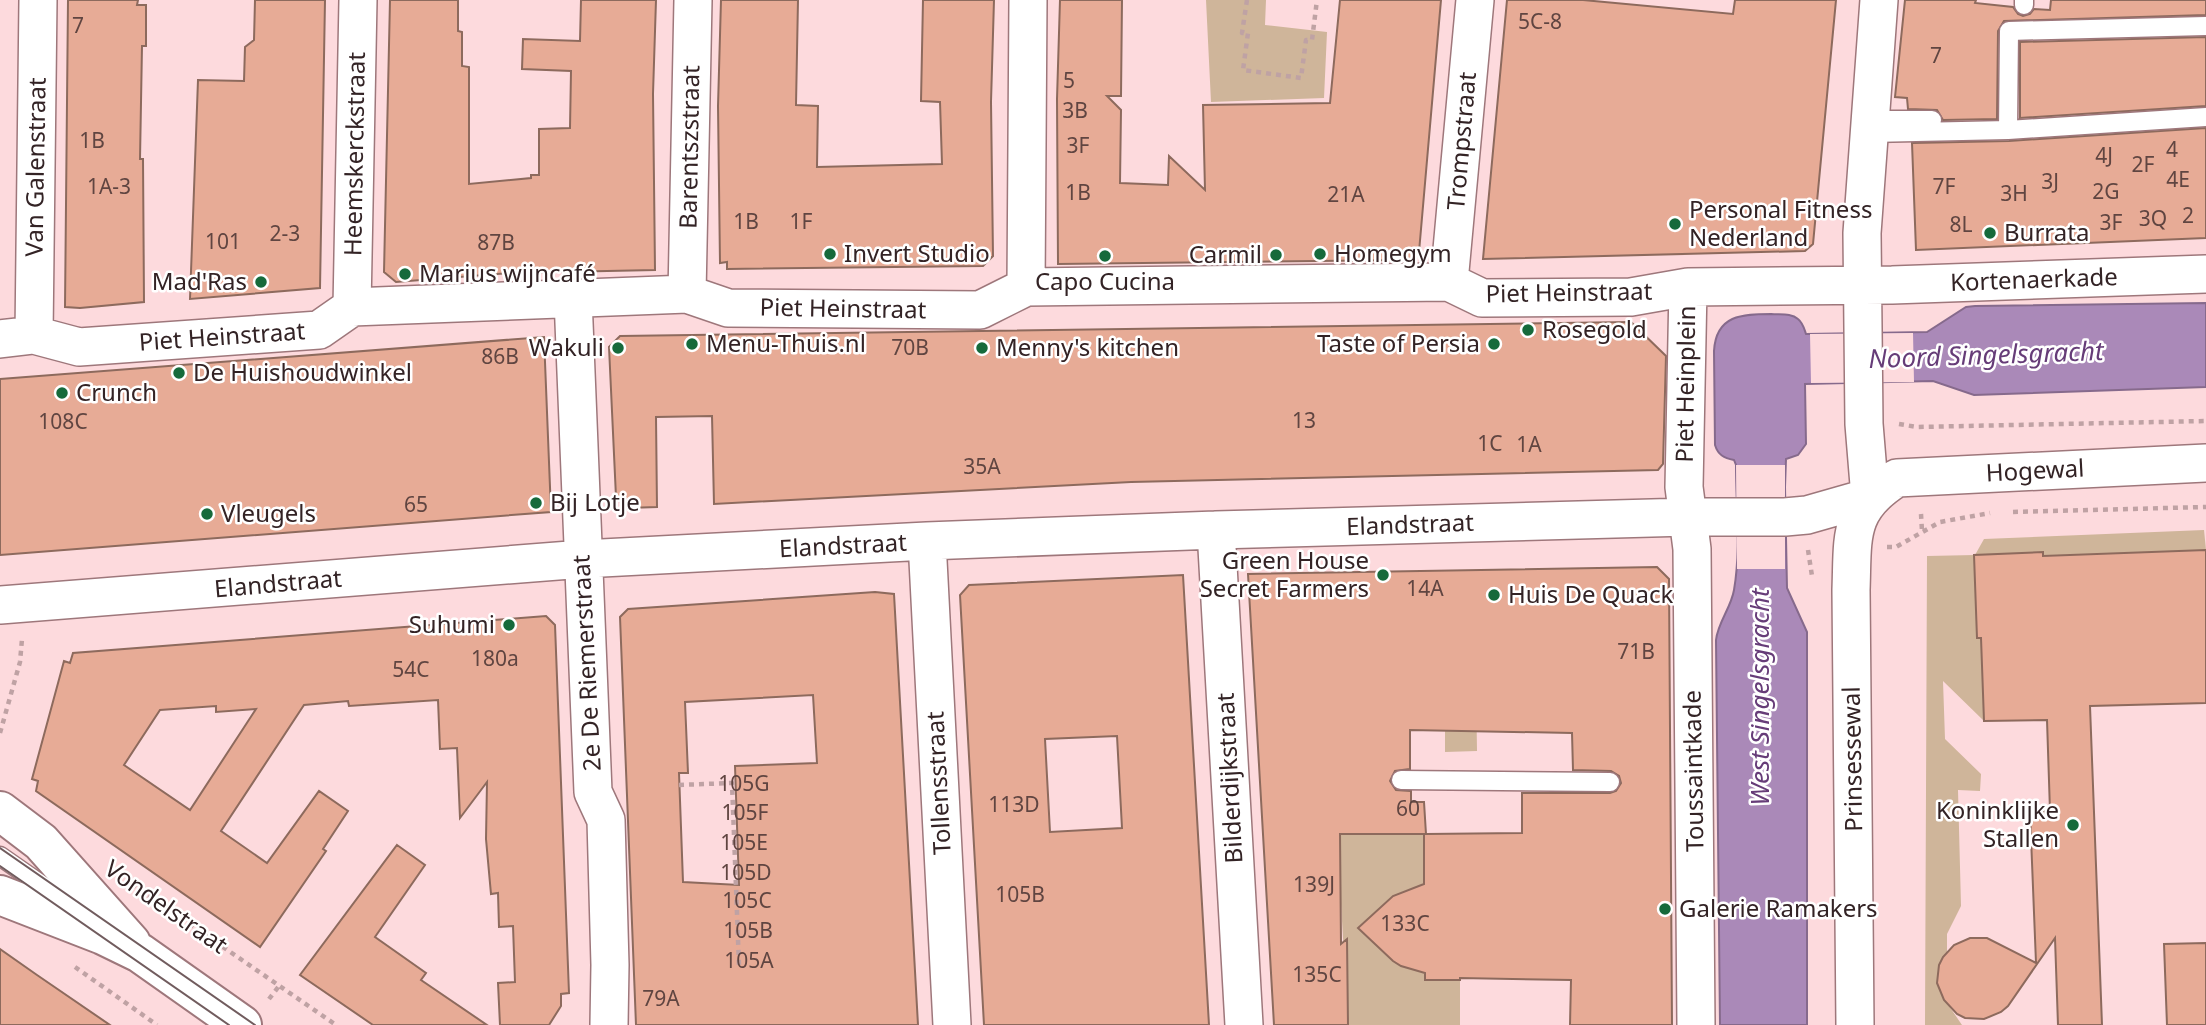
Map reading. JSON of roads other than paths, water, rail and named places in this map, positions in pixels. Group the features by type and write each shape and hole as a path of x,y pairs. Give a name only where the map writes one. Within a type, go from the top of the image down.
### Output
{"street":[{"name":"Van Galenstraat","path":"17,337 38,0"},
{"name":"Heemskerckstraat","path":"352,307 358,0"},
{"name":"Barentszstraat","path":"687,294 693,0"},
{"path":"1027,287 1028,0"},
{"name":"Trompstraat","path":"1449,282 1475,0"},
{"path":"1686,502 1736,518 1785,517 1807,515 1870,497 1864,424 1862,233 1880,0"},
{"name":"Kortenaerkade","path":"1863,285 2206,274"},
{"name":"Piet Heinstraat","path":"17,337 79,347 319,330 352,307 687,294 727,308 980,310 1027,287 1449,282 1482,298 1631,297 1688,287"},
{"name":"Piet Heinplein","path":"1686,502 1688,287 1863,285"},
{"name":"2e De Riemerstraat","path":"573,298 593,792 606,820 609,1025"},
{"name":"Hogewal","path":"1870,497 1897,478 2206,463"},
{"name":"Prinsessewal","path":"1855,1025 1851,590 1857,523 1861,510 1870,497"},
{"name":"Elandstraat","path":"0,605 583,559 928,541 1216,530 1686,502"},
{"name":"Toussaintkade","path":"1686,502 1692,549 1683,782 1696,1025"},
{"name":"Bilderdijkstraat","path":"1216,530 1244,1025"},
{"name":"Tollensstraat","path":"928,541 952,1025"},
{"name":"Vondelstraat","path":"0,811 41,842 140,953"},
{"name":"Vondelstraat","path":"0,895 103,935 140,953 239,1024"}],"lane":[{"path":"2008,130 2009,31 2206,26"},
{"path":"1870,127 2008,130 2206,117"},
{"path":"1870,127 1932,120"},
{"path":"1401,780 1610,782"},
{"name":"Vondelstraat","path":"0,856 140,953"}],"water":[{"path":"2206,303 2206,387 1974,395 1933,381 1805,384 1806,444 1798,455 1786,459 1785,487 1787,588 1807,632 1807,1025 1720,1025 1716,640 1734,590 1738,544 1736,465 1734,460 1720,454 1715,445 1714,351 1720,330 1732,319 1760,314 1795,317 1806,334 1927,332 1966,307 1975,306"}],"tram line":[{"path":"0,848 255,1025"},
{"path":"0,866 229,1025"}],"place":[{"name":"Personal Fitness Nederland","path":"1675,224"},
{"name":"Burrata","path":"1990,233"},
{"name":"Invert Studio","path":"830,254"},
{"name":"Homegym","path":"1320,254"},
{"name":"Carmil","path":"1276,255"},
{"name":"Capo Cucina","path":"1105,256"},
{"name":"Marius wijncafé","path":"405,274"},
{"name":"Mad'Ras","path":"261,282"},
{"name":"Rosegold","path":"1528,330"},
{"name":"Menu-Thuis.nl","path":"692,344"},
{"name":"Taste of Persia","path":"1494,344"},
{"name":"Wakuli","path":"618,348"},
{"name":"Menny's kitchen","path":"982,348"},
{"name":"De Huishoudwinkel","path":"179,373"},
{"name":"Crunch","path":"62,393"},
{"name":"Bij Lotje","path":"536,503"},
{"name":"Vleugels","path":"207,514"},
{"name":"Green House Secret Farmers","path":"1383,575"},
{"name":"Huis De Quack","path":"1494,595"},
{"name":"Suhumi","path":"509,625"},
{"name":"Koninklijke Stallen","path":"2073,825"},
{"name":"Galerie Ramakers","path":"1665,909"}],"water label":[{"name":"Noord Singelsgracht","path":"1986,355"},
{"name":"West Singelsgracht","path":"1760,697"}]}
